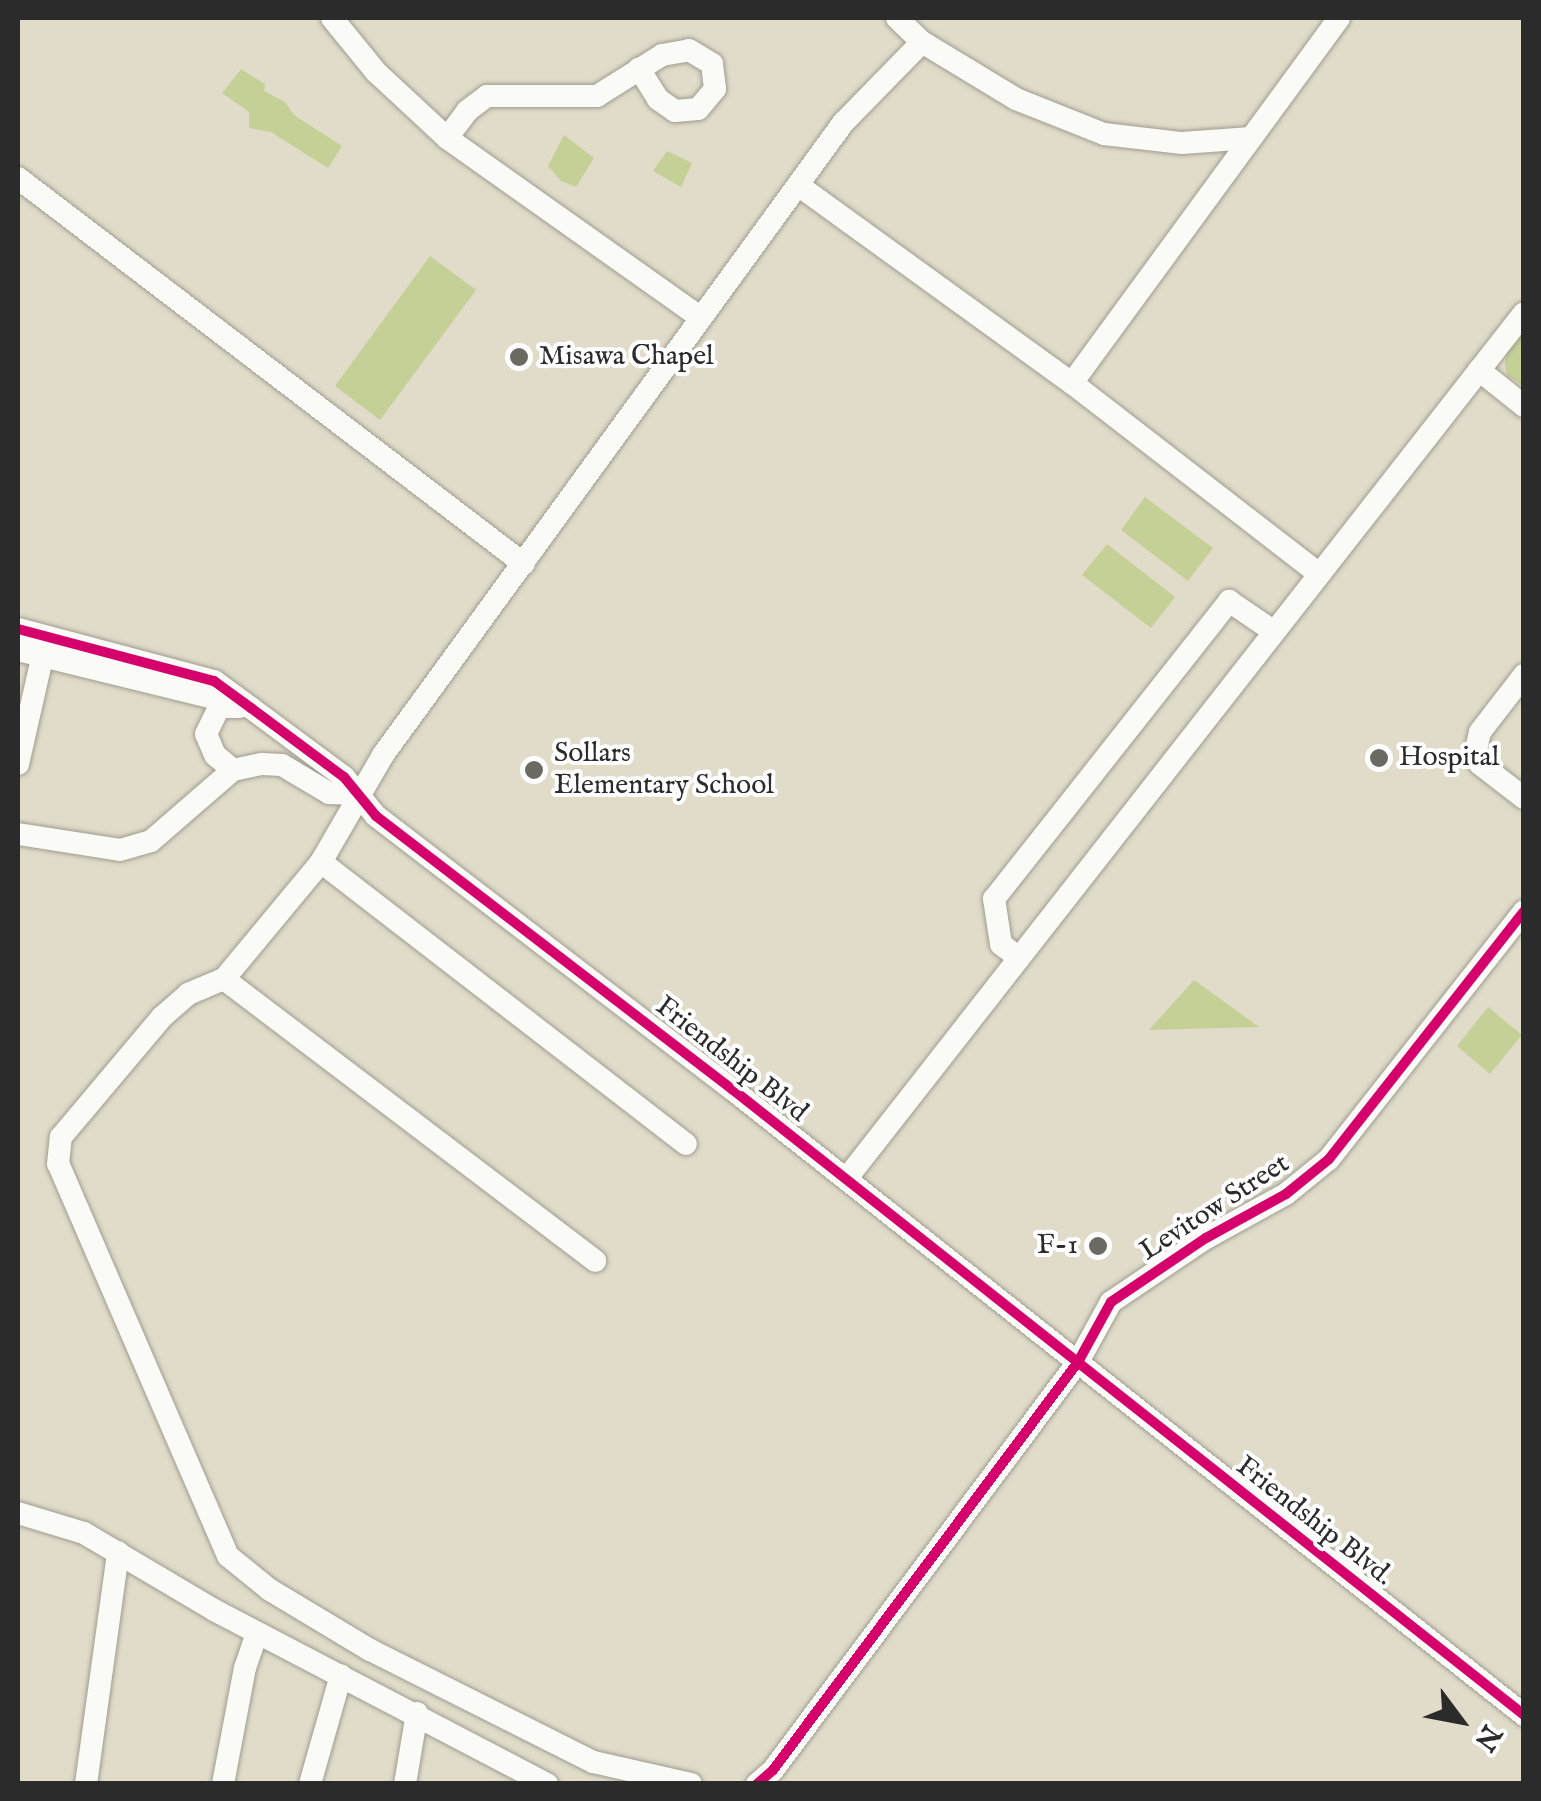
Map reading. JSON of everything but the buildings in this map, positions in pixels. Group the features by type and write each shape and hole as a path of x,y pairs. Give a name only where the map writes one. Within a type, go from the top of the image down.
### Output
{"street":[{"path":"332,18 376,72 447,138 701,318"},
{"path":"897,18 922,42 1016,100 1104,134 1182,143 1251,138"},
{"path":"1072,383 1339,18"},
{"path":"692,1784 593,1762 370,1650 270,1590 228,1556 58,1164 61,1137 162,1017 188,994 224,978 321,862 358,794 842,123 922,42"},
{"path":"447,138 466,111 486,96 597,96 640,69"},
{"path":"18,178 524,564"},
{"path":"798,185 1072,383 1318,574"},
{"path":"846,1178 1524,313"},
{"path":"1479,370 1524,406"},
{"path":"1018,957 1001,944 994,899 1229,601 1273,632"},
{"path":"18,629 45,646 129,676 209,694 241,707"},
{"path":"18,764 45,646"},
{"path":"18,650 45,646 214,681 241,707"},
{"path":"1524,676 1480,732 1475,754 1480,764 1524,798"},
{"path":"234,770 215,755 206,734 219,706 241,707"},
{"name":"Friendship Blvd","path":"241,707 344,777 376,816 1078,1362"},
{"path":"18,834 120,850 151,842 234,770 282,766 329,793 358,794"},
{"path":"321,862 686,1144"},
{"name":"Levitow Street","path":"765,1779 1078,1362 1112,1302 1206,1238 1286,1194 1329,1158 1524,911"},
{"path":"224,978 595,1261"},
{"name":"Friendship Blvd.","path":"1078,1362 1524,1715"},
{"path":"18,1513 84,1533 257,1633 547,1784"},
{"path":"86,1784 118,1552"},
{"path":"222,1784 245,1668 257,1633"},
{"path":"310,1784 341,1675"},
{"path":"405,1784 417,1713"}],"green space":[{"path":"241,69 265,84 264,91 285,102 294,115 342,146 328,168 271,132 249,128 249,112 222,93"},
{"path":"564,135 594,158 576,187 561,181 548,166"},
{"path":"667,151 692,163 681,187 653,171"},
{"path":"430,256 476,290 380,420 335,386"},
{"path":"1523,328 1523,386 1507,375 1505,365 1506,353"},
{"path":"1145,497 1213,548 1188,581 1121,530"},
{"path":"1107,544 1175,597 1151,628 1082,575"},
{"path":"1194,980 1259,1027 1149,1030"},
{"path":"1488,1007 1522,1035 1490,1074 1457,1046"}],"cycle path":[{"path":"18,629 214,681 344,777 376,816 732,1089 1524,1715"},
{"path":"757,1784 773,1770 1078,1362 1111,1302 1206,1238 1286,1194 1329,1159 1524,911"}],"place":[{"name":"Misawa Chapel","path":"519,357"},
{"name":"Hospital","path":"1379,758"},
{"name":"Sollars Elementary School","path":"534,770"},
{"name":"F-1","path":"1098,1246"}]}
